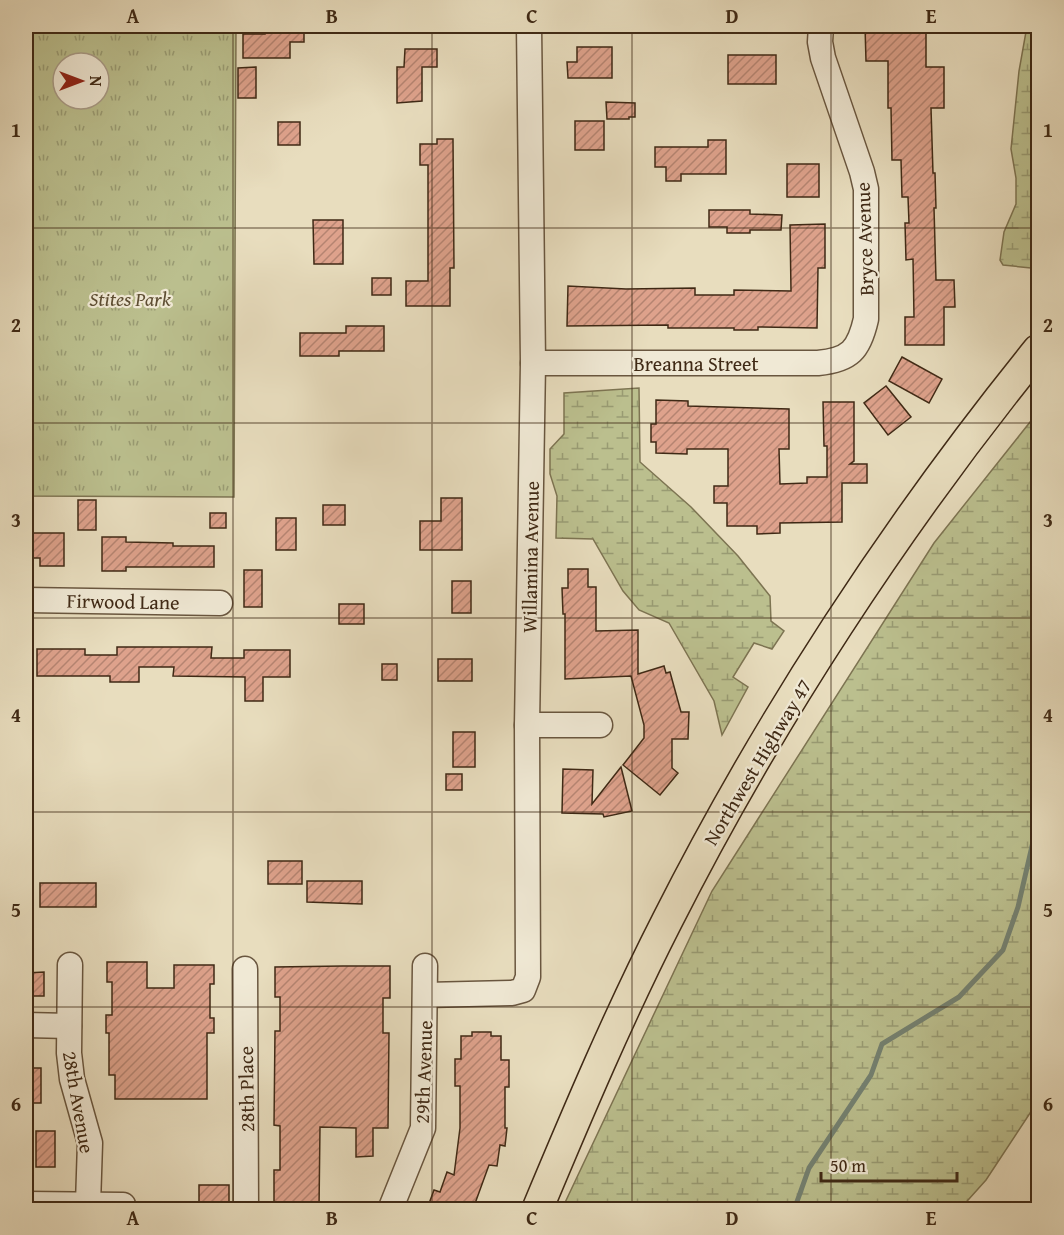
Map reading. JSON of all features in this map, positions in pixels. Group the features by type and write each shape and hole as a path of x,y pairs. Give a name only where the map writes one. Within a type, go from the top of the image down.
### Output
{"main road":[{"name":"Northwest Highway 47","path":"537,1209 582,1102 667,921 767,740 830,639 894,544 1038,350"}],"street":[{"name":"Willamina Avenue","path":"426,995 512,993 523,990 528,977 527,725 533,363 529,26"},
{"name":"Bryce Avenue","path":"821,26 820,42 823,58 866,189 866,319 856,349"},
{"name":"Breanna Street","path":"533,363 818,363 833,362 856,349"},
{"name":"Firwood Lane","path":"26,600 220,603"},
{"path":"527,725 600,724"},
{"name":"28th Avenue","path":"70,965 69,1053 72,1079 90,1143 88,1204"},
{"name":"29th Avenue","path":"390,1209 423,1128 425,966"},
{"name":"28th Place","path":"244,969 246,1209"},
{"path":"26,1025 69,1026"},
{"path":"26,1204 123,1205"}],"green space":[{"name":"Stites Park","path":"26,26 236,26 234,497 26,496"},
{"path":"1027,26 1038,26 1038,273 1031,268 1003,265 1000,260 1004,232 1016,204 1016,178 1011,149 1019,71"},
{"path":"639,388 640,462 691,507 738,556 770,596 771,621 784,631 772,649 754,643 733,677 748,687 722,735 714,701 669,623 639,610 623,591 593,539 556,538 557,496 550,474 550,449 564,434 564,393"},
{"path":"1038,412 1038,1101 986,1180 960,1209 562,1209 712,891 934,543"}],"building":[{"path":"265,26 304,26 304,42 290,42 290,58 243,58 243,34 265,34"},
{"path":"865,26 926,26 926,67 944,67 944,108 931,108 933,173 935,173 936,280 954,280 955,307 944,307 944,345 905,345 905,317 914,317 913,259 906,260 905,223 909,223 908,197 902,197 901,160 892,160 891,108 888,108 888,61 866,61"},
{"path":"577,47 612,47 612,78 568,78 567,62 577,62"},
{"path":"405,49 437,49 437,67 422,67 422,101 397,103 397,67 404,67"},
{"path":"728,55 776,55 776,84 728,84"},
{"path":"256,67 256,98 238,98 238,68"},
{"path":"606,102 635,103 635,117 607,119"},
{"path":"575,121 604,121 604,150 575,150"},
{"path":"278,122 300,122 300,145 278,145"},
{"path":"437,139 453,139 454,268 450,268 450,306 406,306 406,281 428,281 428,165 420,165 420,144 437,144"},
{"path":"708,140 726,140 726,174 681,174 681,181 666,181 666,167 655,167 655,147 708,147"},
{"path":"787,164 819,164 819,197 787,197"},
{"path":"709,210 750,210 750,214 782,215 781,230 727,233 727,227 709,227"},
{"path":"313,220 343,220 343,264 314,264"},
{"path":"825,224 825,268 818,268 817,328 758,327 758,330 734,330 734,328 668,328 668,325 567,326 568,286 626,289 695,288 695,295 734,295 734,290 791,291 790,225"},
{"path":"372,278 391,278 391,295 372,295"},
{"path":"346,326 384,326 384,351 339,351 339,356 300,356 300,333 346,333"},
{"path":"902,357 942,379 929,403 889,381"},
{"path":"886,386 911,417 888,435 864,403"},
{"path":"656,400 688,401 688,406 789,409 789,449 779,449 780,484 807,483 807,477 827,477 823,402 854,402 854,461 850,464 867,464 867,483 842,483 842,522 780,523 780,533 757,534 757,526 727,526 727,503 714,503 714,486 728,486 728,449 687,449 687,454 656,453 656,442 651,442 651,424 656,424"},
{"path":"441,498 462,498 462,550 420,550 420,521 441,521"},
{"path":"78,500 96,500 96,530 78,530"},
{"path":"323,505 345,505 345,525 323,525"},
{"path":"210,513 226,513 226,528 210,528"},
{"path":"276,518 296,518 296,550 276,550"},
{"path":"29,533 64,533 64,566 40,566 40,558 29,558"},
{"path":"102,537 126,537 126,542 173,543 173,546 214,546 214,567 126,567 126,571 102,571"},
{"path":"568,569 588,569 588,587 596,587 596,631 638,630 638,674 664,666 666,673 670,672 681,712 689,712 688,739 672,739 672,768 678,773 660,795 623,765 644,738 644,725 631,676 565,679 565,614 563,614 562,588 568,588"},
{"path":"244,570 262,570 262,607 244,607"},
{"path":"452,581 471,581 471,613 452,613"},
{"path":"339,604 364,604 364,624 339,624"},
{"path":"117,647 212,647 211,658 244,658 244,650 290,650 290,677 263,677 263,701 245,701 245,677 173,676 174,667 139,667 139,682 110,682 110,676 37,676 37,649 85,649 85,655 117,655"},
{"path":"438,659 472,659 472,681 438,681"},
{"path":"382,664 397,664 397,680 382,680"},
{"path":"453,732 475,732 475,767 453,767"},
{"path":"621,767 632,811 604,817 603,814 562,813 563,769 593,770 592,804"},
{"path":"446,774 462,774 462,790 446,790"},
{"path":"268,861 302,861 302,884 268,884"},
{"path":"307,881 362,881 362,904 307,902"},
{"path":"40,883 96,883 96,907 40,907"},
{"path":"107,962 147,962 147,988 174,988 174,965 214,965 214,984 210,984 210,1018 214,1018 214,1033 207,1033 207,1099 115,1099 115,1075 109,1075 109,1033 106,1033 106,1015 112,1015 112,982 107,982"},
{"path":"390,966 390,998 383,998 383,1033 389,1033 388,1128 373,1128 373,1156 356,1157 356,1128 320,1127 319,1209 274,1209 274,1170 280,1170 280,1126 274,1125 275,1031 280,1031 280,997 275,997 275,967"},
{"path":"44,972 44,996 26,996 26,973"},
{"path":"472,1032 491,1032 491,1036 501,1036 501,1060 509,1060 509,1087 505,1087 505,1128 507,1128 505,1146 500,1145 497,1166 489,1165 473,1209 427,1209 434,1190 440,1192 447,1172 454,1175 460,1128 460,1086 455,1086 455,1059 461,1059 461,1036 472,1036"},
{"path":"26,1068 41,1068 41,1103 26,1103"},
{"path":"36,1131 55,1131 55,1167 36,1167"},
{"path":"199,1185 229,1185 229,1209 199,1209"}],"waterway":[{"path":"794,1210 809,1168 871,1075 882,1044 959,997 1003,950 1018,907 1038,820"}]}
